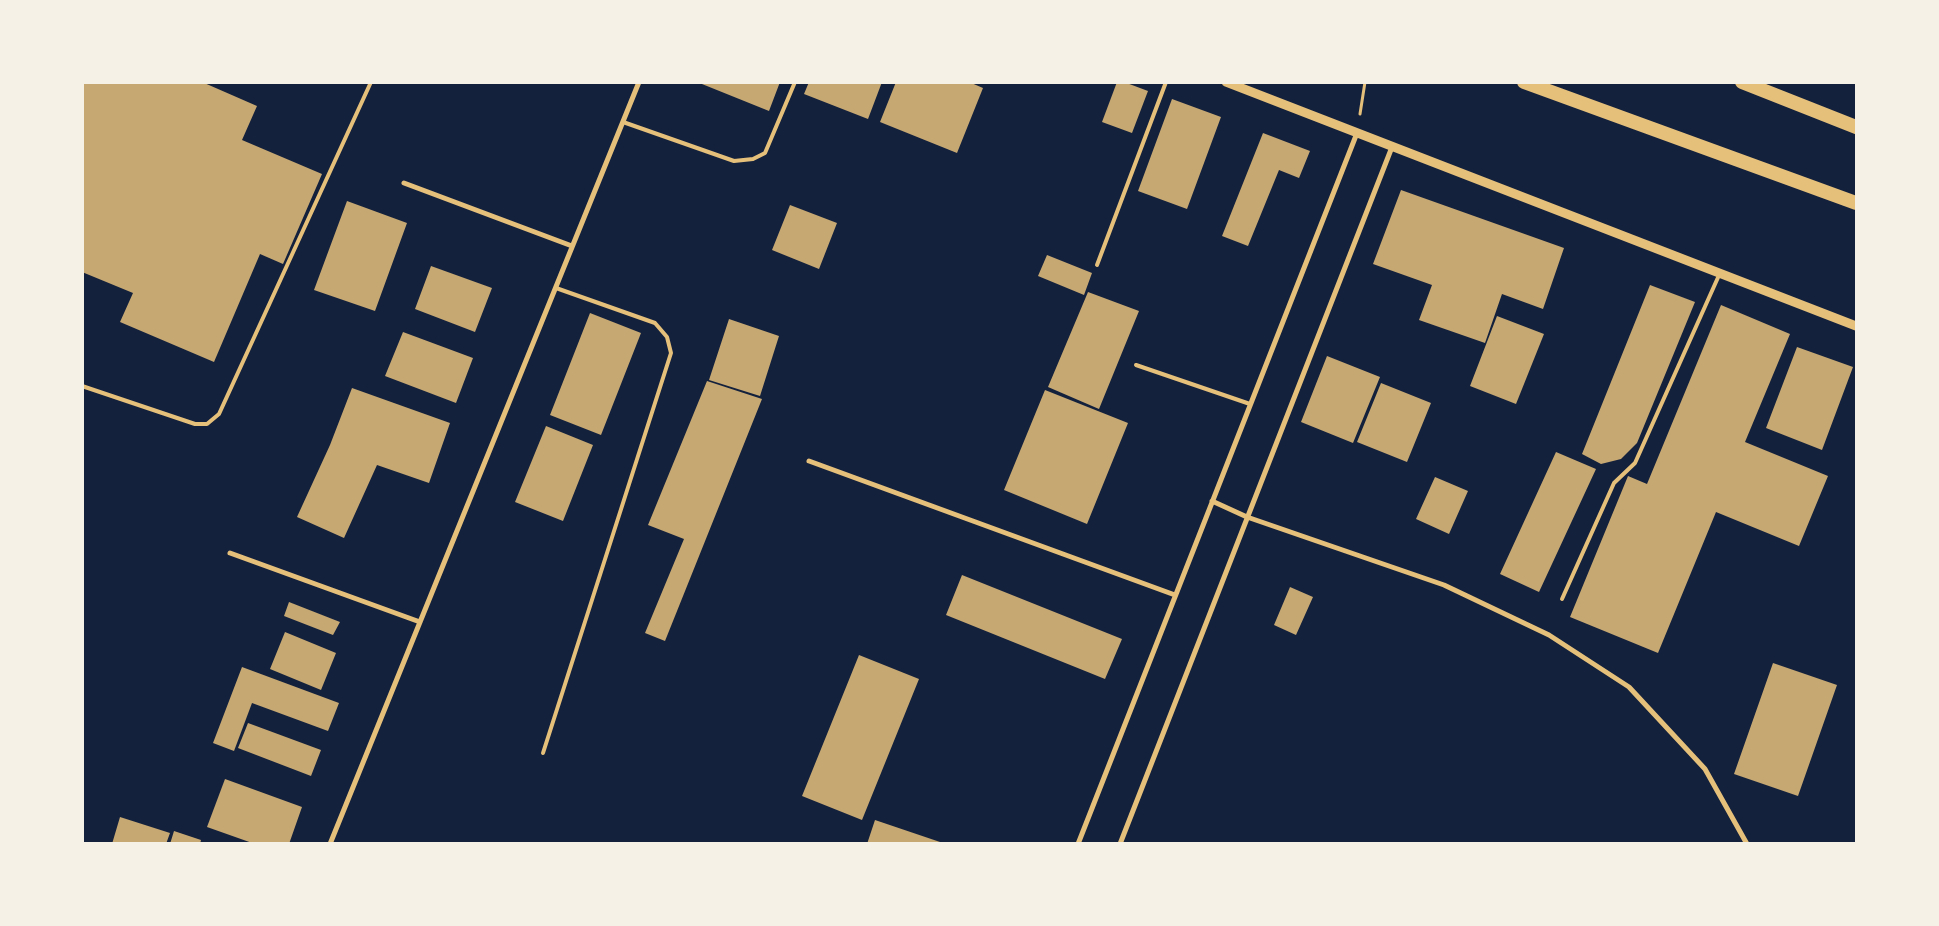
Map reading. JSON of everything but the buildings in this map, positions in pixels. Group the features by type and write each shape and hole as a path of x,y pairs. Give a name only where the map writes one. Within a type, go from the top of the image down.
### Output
{"highway":[{"path":"1524,82 1856,203"},
{"path":"1742,82 1856,127"}],"street":[{"path":"330,844 639,82"},
{"path":"1226,82 1856,326"},
{"path":"1078,844 1357,133"},
{"path":"1120,844 1392,147"},
{"path":"404,183 572,246"},
{"path":"809,461 1175,595"},
{"path":"1212,501 1247,517 1444,585 1549,636 1629,687 1705,769 1747,844"},
{"path":"230,553 420,622"}],"lane":[{"path":"82,386 195,424 207,424 220,414 371,82"},
{"path":"623,122 734,161 753,159 765,153 795,82"},
{"path":"1097,265 1166,82"},
{"path":"1562,599 1614,483 1635,463 1720,273"},
{"path":"543,754 670,353 667,337 655,323 556,288"},
{"path":"1136,365 1250,404"}],"path":[{"path":"1357,133 1365,82"}]}
